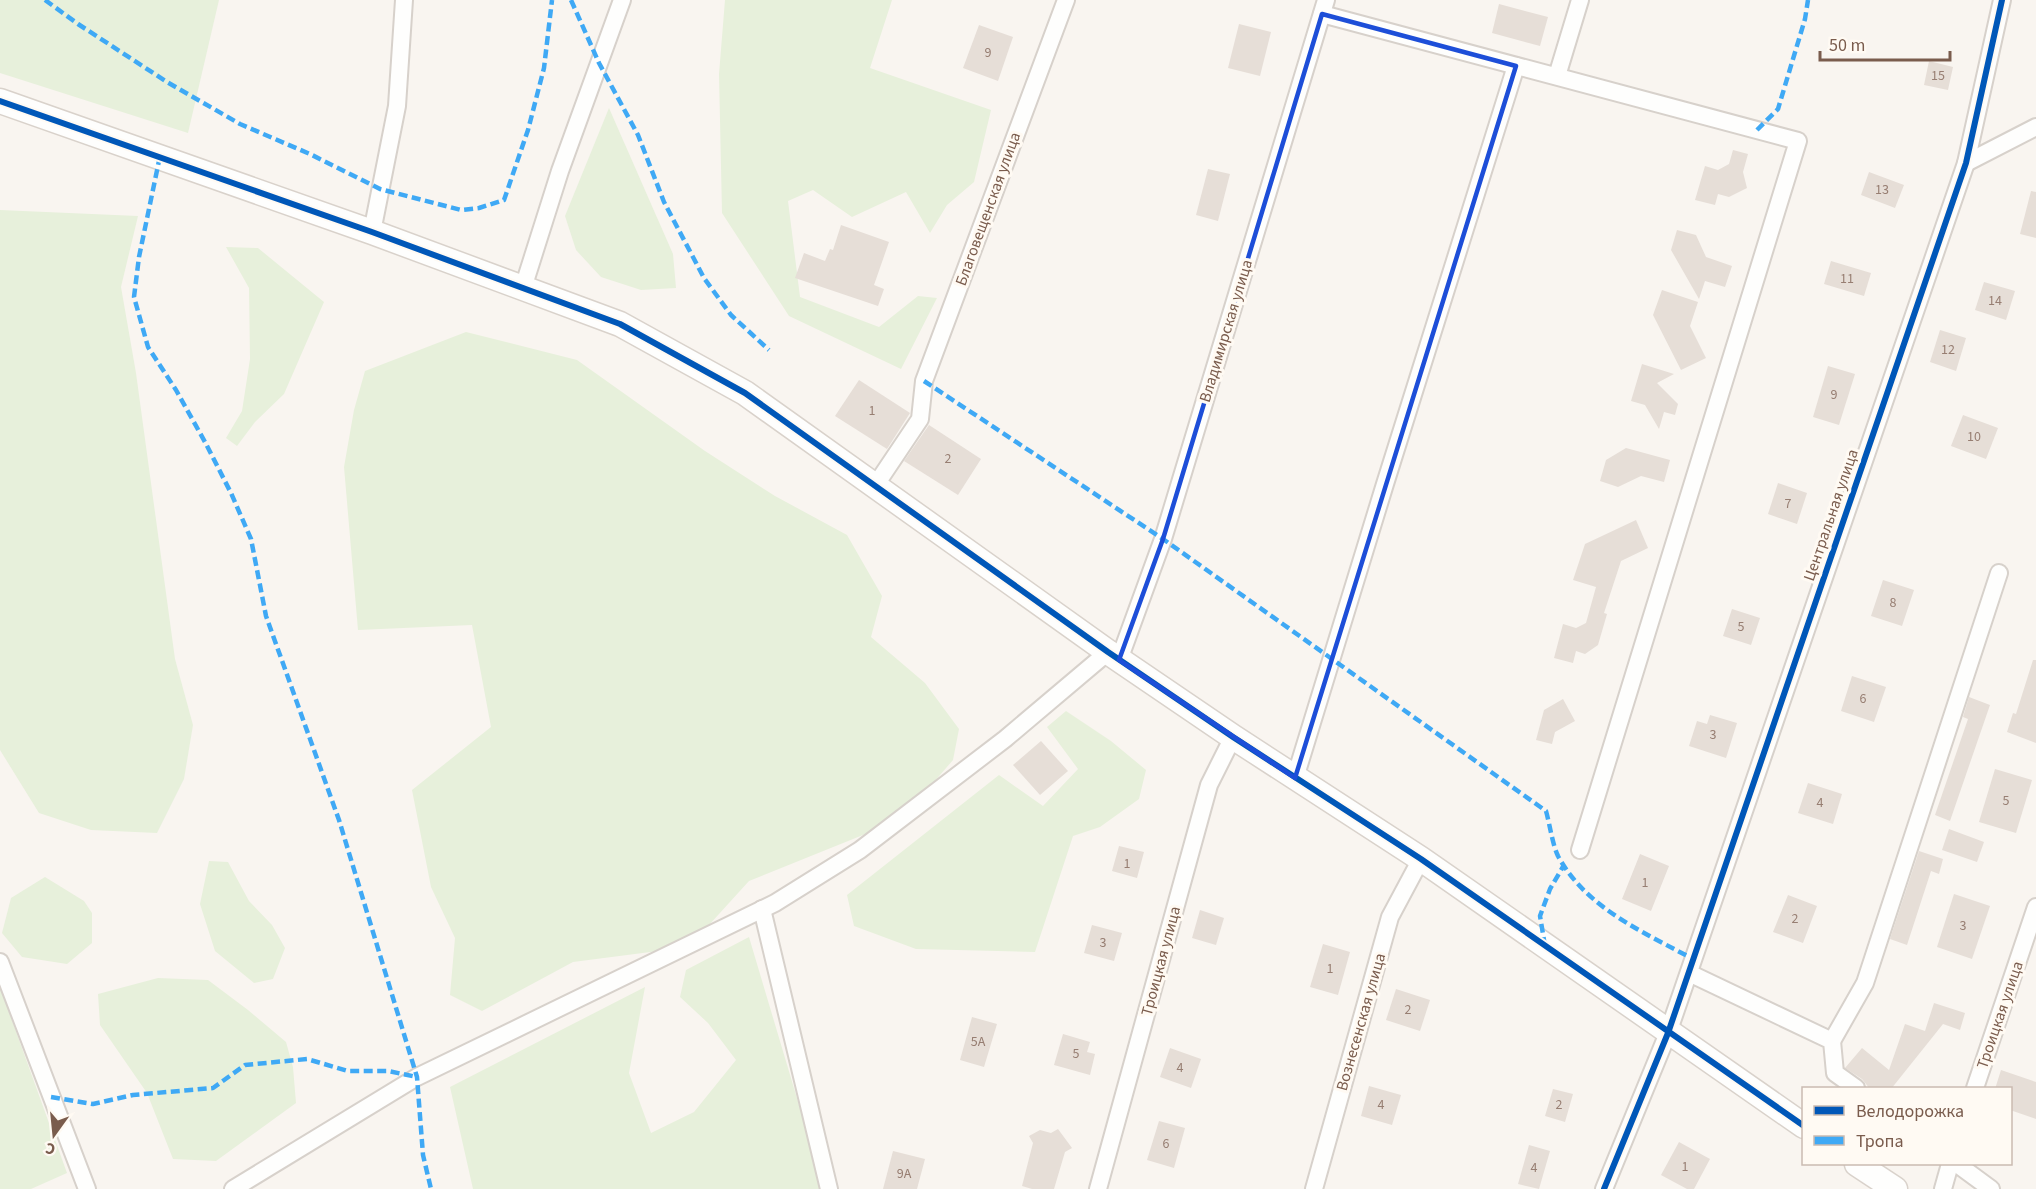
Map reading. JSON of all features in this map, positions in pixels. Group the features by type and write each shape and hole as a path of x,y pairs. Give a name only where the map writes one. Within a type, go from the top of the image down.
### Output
{"street":[{"path":"372,232 396,106 404,0"},
{"path":"523,288 560,171 622,0"},
{"name":"Благовещенская улица","path":"875,486 920,419 924,381 1066,0"},
{"path":"1557,76 1580,0"},
{"name":"Центральная улица","path":"1604,1189 1668,1033 1966,163 2002,0"},
{"path":"1324,7 1516,66 1798,141 1580,850"},
{"name":"Владимирская улица","path":"1113,656 1163,539 1324,7"},
{"path":"1295,778 1516,66"},
{"path":"0,101 372,232 620,324 745,393 1113,656 1421,860 1802,1125"},
{"path":"1966,163 2036,127"},
{"path":"1853,1087 1835,1073 1832,1041 1865,983 1999,573"},
{"path":"233,1189 417,1077 762,909 860,850 1113,656"},
{"name":"Троицкая улица","path":"1098,1189 1209,786 1233,737"},
{"name":"Вознесенская улица","path":"1314,1189 1390,917 1421,860"},
{"name":"Троицкая улица","path":"1976,1087 2036,907"},
{"path":"762,909 830,1189"},
{"path":"0,962 87,1189"},
{"path":"1689,973 1832,1041"},
{"path":"1858,1165 1894,1189"},
{"path":"1943,1189 1950,1165"},
{"path":"1958,1165 1991,1189"}],"highlighted area":[{"path":"1322,14 1516,66 1295,778 1119,660 1163,539"}],"green space":[{"path":"0,0 219,0 188,133 0,73"},
{"path":"725,0 892,0 870,68 991,110 974,182 947,205 930,233 906,192 852,217 813,190 788,201 800,297 879,327 918,296 937,298 901,369 789,316 722,213 719,74"},
{"path":"609,108 673,254 676,288 641,290 601,277 576,250 565,216"},
{"path":"0,210 138,216 121,287 136,373 175,659 193,725 184,779 157,833 91,830 39,813 0,750"},
{"path":"226,247 258,248 324,302 284,394 255,422 237,446 226,438 242,411 250,359 249,288"},
{"path":"466,332 577,360 705,451 775,496 847,535 882,596 871,637 925,683 959,729 953,760 927,790 915,814 749,881 689,947 573,962 482,1011 450,995 455,938 431,887 412,790 491,727 472,625 358,630 344,467 354,410 365,371"},
{"path":"1066,711 1111,741 1146,770 1139,799 1100,827 1073,836 1035,952 916,949 854,926 847,895 999,775 1043,806 1078,769 1047,727"},
{"path":"209,861 228,862 249,901 272,925 285,948 273,979 254,983 215,951 200,904"},
{"path":"45,877 84,901 92,913 92,943 67,964 22,957 2,933 11,898"},
{"path":"749,937 824,1189 473,1189 450,1087 645,987 629,1073 651,1133 694,1112 736,1060 708,1023 680,997 686,970"},
{"path":"158,978 208,980 286,1042 293,1067 296,1103 216,1161 173,1159 147,1093 100,1025 98,994"},
{"path":"0,987 67,1173 31,1189 0,1189"}],"building":[{"path":"1499,4 1548,17 1540,46 1492,33"},
{"path":"1239,24 1271,32 1260,76 1228,68"},
{"path":"979,25 1013,37 998,81 963,68"},
{"path":"1929,61 1953,67 1948,90 1924,85"},
{"path":"1733,150 1748,154 1743,172 1747,188 1729,197 1718,194 1715,205 1695,200 1705,166 1718,170 1729,164"},
{"path":"1208,169 1230,174 1218,221 1196,215"},
{"path":"1869,172 1904,185 1895,208 1861,195"},
{"path":"2031,191 2036,192 2036,238 2020,234"},
{"path":"841,225 889,242 874,285 884,289 878,306 795,278 804,253 825,261 830,249 833,250"},
{"path":"1677,230 1696,235 1706,257 1732,266 1725,287 1705,281 1699,299 1671,250"},
{"path":"1831,261 1871,273 1864,296 1824,284"},
{"path":"1984,282 2015,291 2006,320 1975,310"},
{"path":"1662,290 1698,302 1690,326 1706,358 1681,370 1653,315"},
{"path":"1940,330 1966,338 1956,371 1930,362"},
{"path":"1642,364 1674,374 1657,383 1678,404 1675,415 1664,412 1659,429 1645,405 1631,401"},
{"path":"1828,366 1855,374 1839,425 1813,417"},
{"path":"859,380 910,413 887,449 835,416"},
{"path":"1963,415 1998,428 1986,459 1951,446"},
{"path":"929,425 981,459 958,495 904,461"},
{"path":"1626,448 1670,460 1664,482 1641,476 1618,487 1600,481 1606,460"},
{"path":"1778,483 1807,493 1797,524 1768,514"},
{"path":"1636,520 1648,548 1621,561 1604,613 1607,614 1598,645 1585,654 1576,651 1573,663 1554,658 1563,624 1576,628 1586,623 1596,587 1573,580 1585,544"},
{"path":"1883,580 1914,590 1902,626 1871,616"},
{"path":"1732,609 1760,618 1751,645 1723,636"},
{"path":"2033,660 2036,660 2036,743 2007,732 2013,713 2016,714"},
{"path":"1852,676 1886,687 1874,722 1841,711"},
{"path":"1969,697 1990,705 1950,821 1935,815 1968,719 1963,717"},
{"path":"1563,699 1575,721 1555,732 1552,744 1536,740 1544,710"},
{"path":"1710,715 1737,723 1726,758 1689,746 1697,721 1707,724"},
{"path":"1041,741 1068,771 1040,795 1013,765"},
{"path":"1995,769 2032,780 2016,833 1979,822"},
{"path":"1808,783 1842,794 1833,824 1798,813"},
{"path":"1949,829 1984,842 1977,862 1942,850"},
{"path":"1119,846 1144,852 1137,878 1112,871"},
{"path":"1919,851 1943,859 1939,874 1931,871 1907,945 1890,939"},
{"path":"1640,854 1669,866 1651,911 1622,899"},
{"path":"1954,894 1990,906 1972,959 1937,947"},
{"path":"1788,895 1817,906 1803,943 1773,932"},
{"path":"1200,910 1224,918 1216,945 1192,938"},
{"path":"1092,925 1122,933 1114,961 1084,953"},
{"path":"1323,944 1350,952 1338,995 1310,987"},
{"path":"1396,989 1430,1000 1420,1031 1386,1020"},
{"path":"1934,1003 1965,1013 1960,1030 1943,1024 1893,1087 1868,1087 1862,1079 1845,1068 1862,1048 1889,1070 1905,1024 1925,1031"},
{"path":"972,1017 997,1024 984,1067 960,1060"},
{"path":"1063,1034 1090,1042 1087,1052 1095,1054 1090,1075 1054,1065"},
{"path":"1170,1048 1201,1059 1191,1088 1160,1077"},
{"path":"2001,1070 2036,1082 2036,1119 2012,1111 2012,1087 1996,1087"},
{"path":"1369,1086 1401,1095 1392,1125 1361,1116"},
{"path":"1553,1089 1573,1094 1565,1122 1545,1116"},
{"path":"1159,1121 1185,1128 1174,1168 1147,1160"},
{"path":"1058,1129 1072,1148 1065,1152 1054,1189 1032,1189 1022,1186 1033,1143 1029,1136 1040,1130 1051,1133"},
{"path":"1679,1142 1710,1159 1694,1189 1687,1189 1661,1175"},
{"path":"1529,1145 1550,1151 1539,1189 1518,1184"},
{"path":"893,1151 925,1159 917,1189 883,1189"}],"marked path":[{"path":"45,0 167,82 240,124 310,154 380,189 461,210 479,208 504,200 528,130 544,68 552,0"},
{"path":"571,0 599,63 638,135 664,202 704,278 731,315 769,350"},
{"path":"1757,130 1778,109 1805,19 1808,0"},
{"path":"160,156 139,257 134,297 148,347 176,390 205,442 251,539 266,616 339,820 417,1077 423,1155 431,1189"},
{"path":"924,381 1163,539 1546,811 1558,856 1584,890 1617,917 1693,959"},
{"path":"1545,946 1540,916 1550,889 1564,865"},
{"path":"51,1097 93,1104 133,1095 213,1088 245,1065 307,1059 348,1071 388,1071 417,1077"}],"cycle path":[{"path":"1604,1189 1668,1033 1966,163 2002,0"},
{"path":"0,101 372,232 620,324 745,393 1108,652 1233,737 1421,859 1802,1125"}]}
